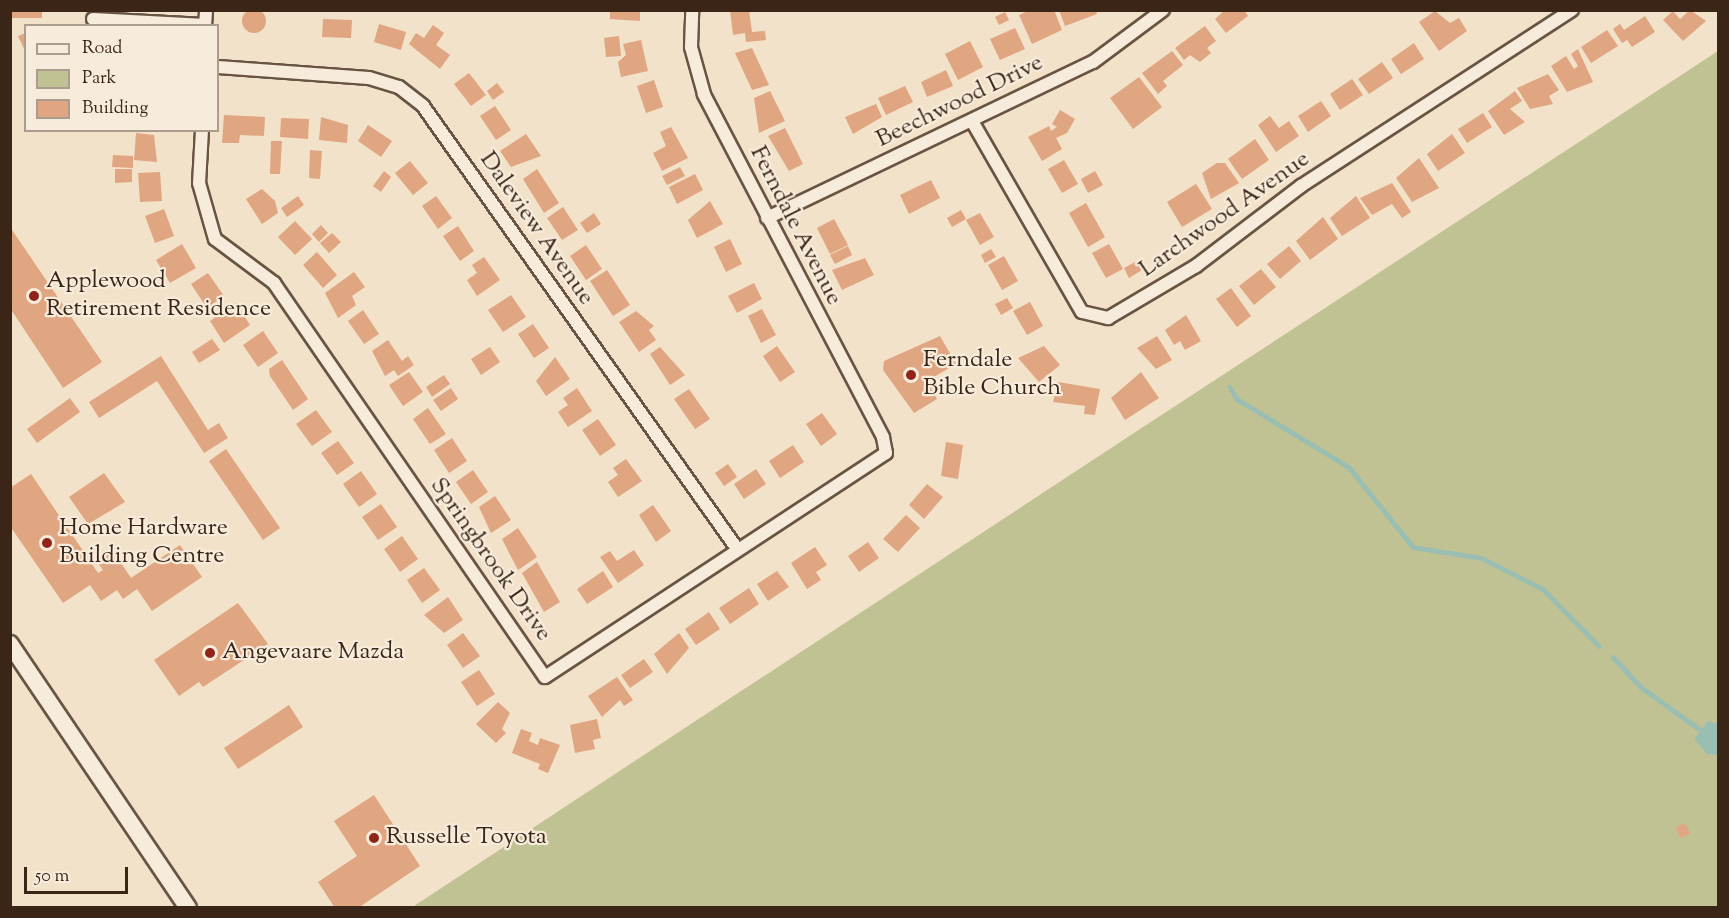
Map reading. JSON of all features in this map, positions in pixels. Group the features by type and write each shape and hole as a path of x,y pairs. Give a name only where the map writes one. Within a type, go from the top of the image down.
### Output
{"main road":[{"path":"14,656 188,908"}],"street":[{"name":"Ferndale Avenue","path":"692,10 691,47 704,94 883,437 886,453"},
{"name":"Beechwood Drive","path":"767,218 1093,62 1163,10"},
{"name":"Larchwood Avenue","path":"972,121 1082,312 1108,318 1196,266 1301,186 1572,10"},
{"path":"93,19 186,24"},
{"name":"Daleview Avenue","path":"219,67 369,78 399,87 423,106 738,550"},
{"name":"Springbrook Drive","path":"202,132 199,183 215,239 274,283 545,677 886,453"}],"green space":[{"path":"1718,51 1718,907 411,908 1137,431"}],"water":[{"path":"1708,721 1718,724 1718,755 1707,754 1694,739"}],"building":[{"path":"254,9 262,13 266,21 262,29 254,33 246,29 242,21 246,13"},
{"path":"10,10 42,10 42,18 10,18"},
{"path":"610,10 640,10 640,21 610,19"},
{"path":"730,10 749,10 752,32 765,31 766,40 746,42 745,33 733,35"},
{"path":"1030,10 1054,10 1062,30 1032,44 1019,15"},
{"path":"1059,10 1096,10 1097,14 1065,26"},
{"path":"1225,10 1244,10 1248,16 1226,33 1215,19"},
{"path":"1690,10 1706,21 1683,41 1663,20 1673,11 1680,19"},
{"path":"1435,11 1450,23 1459,18 1467,31 1439,51 1419,22"},
{"path":"1005,12 1009,20 999,25 995,17"},
{"path":"1645,16 1655,32 1632,47 1627,40 1622,43 1613,29 1620,24 1624,30"},
{"path":"323,19 352,20 351,38 322,37"},
{"path":"379,24 406,32 401,50 374,42"},
{"path":"433,25 444,33 436,45 450,55 440,69 409,44 416,33 424,38"},
{"path":"1205,26 1216,41 1207,48 1211,53 1200,62 1190,55 1184,60 1175,48"},
{"path":"1015,28 1025,49 1000,60 990,39"},
{"path":"1607,30 1618,46 1591,63 1581,47"},
{"path":"24,34 24,49 18,36"},
{"path":"619,36 621,56 606,57 604,38"},
{"path":"641,40 648,71 621,77 618,62 626,55 623,44"},
{"path":"970,41 983,67 958,80 945,54"},
{"path":"1414,43 1424,59 1401,74 1391,59"},
{"path":"752,48 769,85 752,90 735,53"},
{"path":"1578,49 1593,82 1567,92 1551,66 1566,56 1574,69 1578,66 1571,54"},
{"path":"1172,51 1183,65 1163,81 1167,86 1158,94 1142,73"},
{"path":"1382,62 1393,78 1369,94 1358,79"},
{"path":"946,70 953,86 927,97 921,82"},
{"path":"469,73 486,95 471,106 454,84"},
{"path":"1548,74 1559,90 1549,96 1553,104 1530,109 1517,88"},
{"path":"1139,77 1162,107 1133,129 1110,98"},
{"path":"1352,79 1363,95 1340,110 1330,94"},
{"path":"654,80 663,107 646,113 637,86"},
{"path":"497,83 504,92 493,100 487,91"},
{"path":"905,86 913,102 886,115 878,98"},
{"path":"770,91 785,121 759,133 754,98"},
{"path":"1515,91 1522,101 1510,109 1525,122 1504,135 1488,111"},
{"path":"1321,101 1331,116 1308,132 1298,116"},
{"path":"876,104 882,117 853,134 845,117"},
{"path":"495,106 511,130 496,140 480,116"},
{"path":"1060,110 1075,119 1067,133 1056,138 1062,149 1042,161 1028,137 1049,126 1051,131 1057,127 1052,124"},
{"path":"1483,113 1492,127 1467,143 1458,129"},
{"path":"224,115 265,117 264,136 240,135 239,143 222,143"},
{"path":"1270,116 1279,128 1289,121 1299,136 1276,152 1258,125"},
{"path":"321,117 348,125 347,143 319,140"},
{"path":"281,118 309,119 308,139 280,137"},
{"path":"368,125 392,141 381,157 358,141"},
{"path":"671,127 688,158 662,171 653,153 666,146 660,132"},
{"path":"785,128 803,164 789,171 768,136"},
{"path":"136,133 154,135 157,162 134,160"},
{"path":"526,134 541,156 511,167 500,151"},
{"path":"1452,134 1465,153 1438,171 1427,154"},
{"path":"1255,139 1269,160 1242,179 1228,159"},
{"path":"271,141 282,141 280,174 270,174"},
{"path":"310,150 322,151 320,179 309,178"},
{"path":"113,155 133,156 133,168 112,167"},
{"path":"1419,158 1439,188 1412,202 1396,178"},
{"path":"1064,160 1078,184 1062,193 1048,169"},
{"path":"410,161 428,183 413,195 395,173"},
{"path":"1217,163 1225,163 1239,183 1211,199 1202,173"},
{"path":"680,167 685,176 667,185 662,176"},
{"path":"115,169 132,169 132,182 115,183"},
{"path":"537,169 559,203 544,213 523,179"},
{"path":"384,171 391,177 381,192 373,186"},
{"path":"1095,171 1103,185 1088,193 1081,179"},
{"path":"160,172 162,201 140,202 138,173"},
{"path":"695,174 703,190 677,204 669,187"},
{"path":"931,180 940,198 909,214 900,195"},
{"path":"1392,183 1411,212 1402,218 1392,204 1372,215 1360,198"},
{"path":"1196,184 1212,209 1182,227 1167,202"},
{"path":"262,189 275,201 278,213 262,224 246,199"},
{"path":"298,196 304,205 287,217 281,208"},
{"path":"436,196 452,218 438,229 422,206"},
{"path":"1356,196 1370,218 1342,236 1330,218"},
{"path":"710,201 723,224 697,238 688,220"},
{"path":"1086,203 1105,237 1088,247 1069,213"},
{"path":"563,207 578,230 562,240 547,218"},
{"path":"164,209 174,236 155,243 145,216"},
{"path":"961,210 966,219 952,227 947,218"},
{"path":"594,213 601,224 587,233 580,223"},
{"path":"980,213 994,237 980,245 966,220"},
{"path":"1323,217 1338,239 1310,260 1296,241"},
{"path":"834,219 848,245 830,254 817,228"},
{"path":"295,221 312,239 295,255 278,237"},
{"path":"321,225 328,233 319,242 312,234"},
{"path":"458,226 474,251 460,261 443,236"},
{"name":"Applewood Retirement Residence","path":"10,227 102,362 63,388 10,308"},
{"path":"332,233 341,242 329,253 320,243"},
{"path":"730,239 742,264 726,272 714,247"},
{"path":"182,244 196,268 170,283 156,260"},
{"path":"1109,244 1123,269 1106,278 1092,253"},
{"path":"586,245 602,269 586,280 570,256"},
{"path":"848,246 852,255 835,264 830,255"},
{"path":"1289,246 1301,261 1280,279 1267,264"},
{"path":"991,249 996,257 985,263 981,255"},
{"path":"317,252 337,275 323,288 303,265"},
{"path":"1004,256 1018,281 1002,290 988,265"},
{"path":"484,257 500,280 477,296 467,280 477,273 472,265"},
{"path":"865,258 874,275 842,290 832,270"},
{"path":"1137,261 1142,270 1129,278 1124,268"},
{"path":"1261,269 1276,287 1254,305 1239,286"},
{"path":"607,270 630,305 613,316 590,281"},
{"path":"354,272 365,287 352,296 356,305 338,318 325,293"},
{"path":"208,273 224,296 207,308 191,284"},
{"path":"754,283 762,299 737,313 728,296"},
{"path":"1231,288 1251,316 1237,327 1216,299"},
{"path":"511,295 526,317 503,332 488,310"},
{"path":"1007,298 1013,308 1001,315 995,304"},
{"path":"1030,302 1043,326 1027,335 1013,311"},
{"path":"236,303 250,325 224,343 210,321"},
{"path":"762,309 776,335 761,343 748,316"},
{"path":"363,310 379,334 364,344 348,321"},
{"path":"636,311 654,326 649,330 656,340 639,352 619,322"},
{"path":"1186,315 1201,341 1185,350 1180,341 1174,345 1165,330"},
{"path":"533,324 549,348 534,358 518,334"},
{"path":"263,331 278,353 258,367 243,345"},
{"name":"Ferndale Bible Church","path":"940,336 956,364 927,381 937,399 914,413 883,370 884,361"},
{"path":"1157,336 1172,360 1156,369 1137,348"},
{"path":"212,339 220,350 199,363 192,352"},
{"path":"388,340 402,361 408,356 414,365 398,376 394,370 385,376 372,351"},
{"path":"777,346 795,372 780,382 763,356"},
{"path":"1044,346 1060,365 1039,382 1018,358"},
{"path":"490,347 500,362 481,375 471,359"},
{"path":"660,347 685,375 670,385 650,354"},
{"path":"161,356 208,430 219,423 228,438 204,453 157,381 99,418 89,402"},
{"path":"555,357 570,379 546,396 536,381"},
{"path":"282,360 308,399 293,410 270,376 269,369"},
{"path":"409,372 423,392 403,406 389,385"},
{"path":"1141,372 1159,398 1125,420 1111,398"},
{"path":"444,375 450,384 432,397 426,387"},
{"path":"1058,382 1100,389 1095,415 1084,414 1085,406 1053,402"},
{"path":"451,388 458,399 441,411 433,400"},
{"path":"577,388 592,411 568,427 558,412 568,405 563,398"},
{"path":"689,389 710,419 695,429 674,399"},
{"path":"70,398 80,412 37,443 27,429"},
{"path":"428,408 446,434 430,444 413,419"},
{"path":"316,410 332,432 312,446 296,424"},
{"path":"822,413 837,434 821,446 806,424"},
{"path":"598,419 616,445 600,456 582,430"},
{"path":"452,438 467,461 449,473 434,450"},
{"path":"338,441 354,463 337,475 321,453"},
{"path":"946,442 963,445 958,479 941,476"},
{"path":"793,445 804,462 780,478 769,461"},
{"path":"226,449 280,528 263,540 209,461"},
{"path":"626,459 642,481 618,497 608,482 618,475 613,468"},
{"path":"728,464 737,477 724,486 715,473"},
{"path":"756,469 766,484 744,499 734,484"},
{"path":"473,470 488,492 471,504 456,482"},
{"path":"361,471 377,494 359,507 343,484"},
{"path":"104,473 125,502 88,524 69,497"},
{"path":"31,474 98,573 103,570 95,559 111,548 131,578 180,545 202,577 152,611 137,589 123,599 117,590 101,601 90,585 63,603 10,526 10,488"},
{"path":"927,484 943,497 924,519 909,505"},
{"path":"495,496 511,520 491,533 479,507"},
{"path":"381,504 397,527 378,540 362,517"},
{"path":"653,505 671,531 656,542 639,515"},
{"path":"906,515 920,528 898,552 883,539"},
{"path":"518,528 537,557 518,570 502,539"},
{"path":"402,536 418,559 400,572 384,549"},
{"path":"868,542 879,558 859,572 848,556"},
{"path":"815,547 827,565 816,572 821,580 807,589 791,563"},
{"path":"634,550 644,565 618,583 600,557 610,551 617,561"},
{"path":"537,562 560,602 544,612 522,573"},
{"path":"424,568 440,590 422,603 407,580"},
{"path":"603,571 613,587 587,604 577,589"},
{"path":"777,571 789,587 768,601 757,584"},
{"path":"749,588 759,604 730,624 719,608"},
{"path":"448,597 463,620 444,633 424,615"},
{"name":"Angevaare Mazda","path":"238,603 268,644 203,687 199,682 179,696 154,660"},
{"path":"709,612 720,629 696,645 685,629"},
{"path":"463,633 480,656 463,668 447,645"},
{"path":"679,633 689,648 667,674 654,654"},
{"path":"644,659 653,672 630,688 621,675"},
{"path":"479,670 495,694 477,706 461,682"},
{"path":"617,677 633,700 624,706 620,700 602,717 588,696"},
{"path":"498,702 510,713 502,729 506,733 496,743 476,724"},
{"path":"289,705 303,727 238,769 224,748"},
{"path":"597,719 601,738 593,740 595,749 575,753 570,725"},
{"path":"521,729 532,733 529,741 538,745 540,738 560,745 548,773 538,769 540,764 512,753"},
{"name":"Russelle Toyota","path":"374,795 420,866 358,908 335,908 318,882 357,856 334,821"},
{"path":"1685,823 1690,833 1681,838 1675,828"}],"waterway":[{"path":"1230,387 1237,399 1349,467 1413,547 1482,558 1543,589 1599,646"},
{"path":"1613,657 1641,687 1702,731"}],"place":[{"name":"Applewood Retirement Residence","path":"34,296"},
{"name":"Ferndale Bible Church","path":"911,375"},
{"name":"Home Hardware Building Centre","path":"47,543"},
{"name":"Angevaare Mazda","path":"210,653"},
{"name":"Russelle Toyota","path":"374,838"}]}
